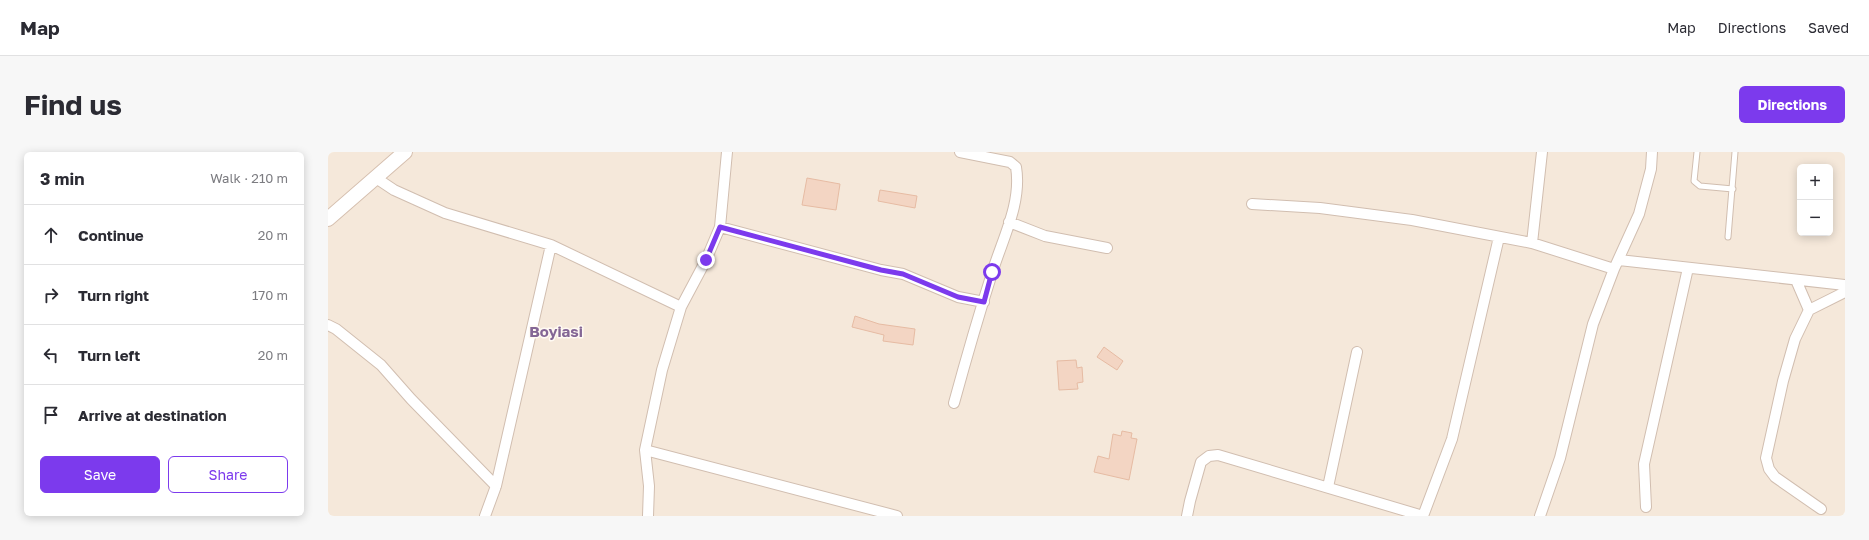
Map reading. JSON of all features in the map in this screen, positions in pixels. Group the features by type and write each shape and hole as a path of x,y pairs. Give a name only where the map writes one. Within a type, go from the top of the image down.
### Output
{"street":[{"path":"648,516 649,486 645,450 662,370 681,307 706,260 720,227 727,152"},
{"path":"954,403 965,362 1009,222 1018,186 1016,167 1010,162 960,152"},
{"path":"1532,243 1542,152"},
{"path":"1540,516 1560,458 1593,324 1616,265 1639,214 1651,169 1652,152"},
{"path":"328,219 403,153"},
{"path":"376,178 394,190 445,213 552,245 681,307"},
{"path":"1252,204 1320,208 1412,220 1532,243 1616,265 1688,268 1845,285"},
{"path":"1009,222 1045,236 1107,248"},
{"path":"720,227 881,270 903,274 958,297 984,302"},
{"path":"1188,516 1190,501 1201,462 1209,456 1218,454 1423,516 1452,439 1499,237"},
{"path":"485,516 496,486 552,245"},
{"path":"1646,507 1644,464 1688,268"},
{"path":"1796,280 1809,310"},
{"path":"1821,508 1775,477 1769,469 1766,458 1783,381 1795,339 1809,310 1845,292"},
{"path":"328,325 336,329 381,365 411,399 496,486"},
{"path":"1328,487 1357,352"},
{"path":"645,450 897,516"}],"lane":[{"path":"1697,152 1694,180 1696,183 1700,186 1733,189"},
{"path":"1728,237 1735,152"}],"shaded area":[{"path":"328,152 1845,152 1845,516 328,516"}],"building":[{"path":"807,178 840,184 836,210 802,205"},
{"path":"880,190 917,196 915,208 878,201"},
{"path":"855,316 879,324 915,329 913,345 883,341 884,335 852,327"},
{"path":"1104,347 1123,361 1117,370 1097,357"},
{"path":"1076,360 1077,368 1082,367 1083,382 1077,383 1078,389 1059,390 1057,361"},
{"path":"1122,431 1132,433 1131,438 1137,439 1129,480 1094,472 1098,456 1109,459 1113,434 1121,436"}],"district":[{"name":"Boyiasi","path":"556,332"}],"route":[{"path":"706,260 720,227 842,258 892,273 903,274 958,297 984,302 992,272"}]}
